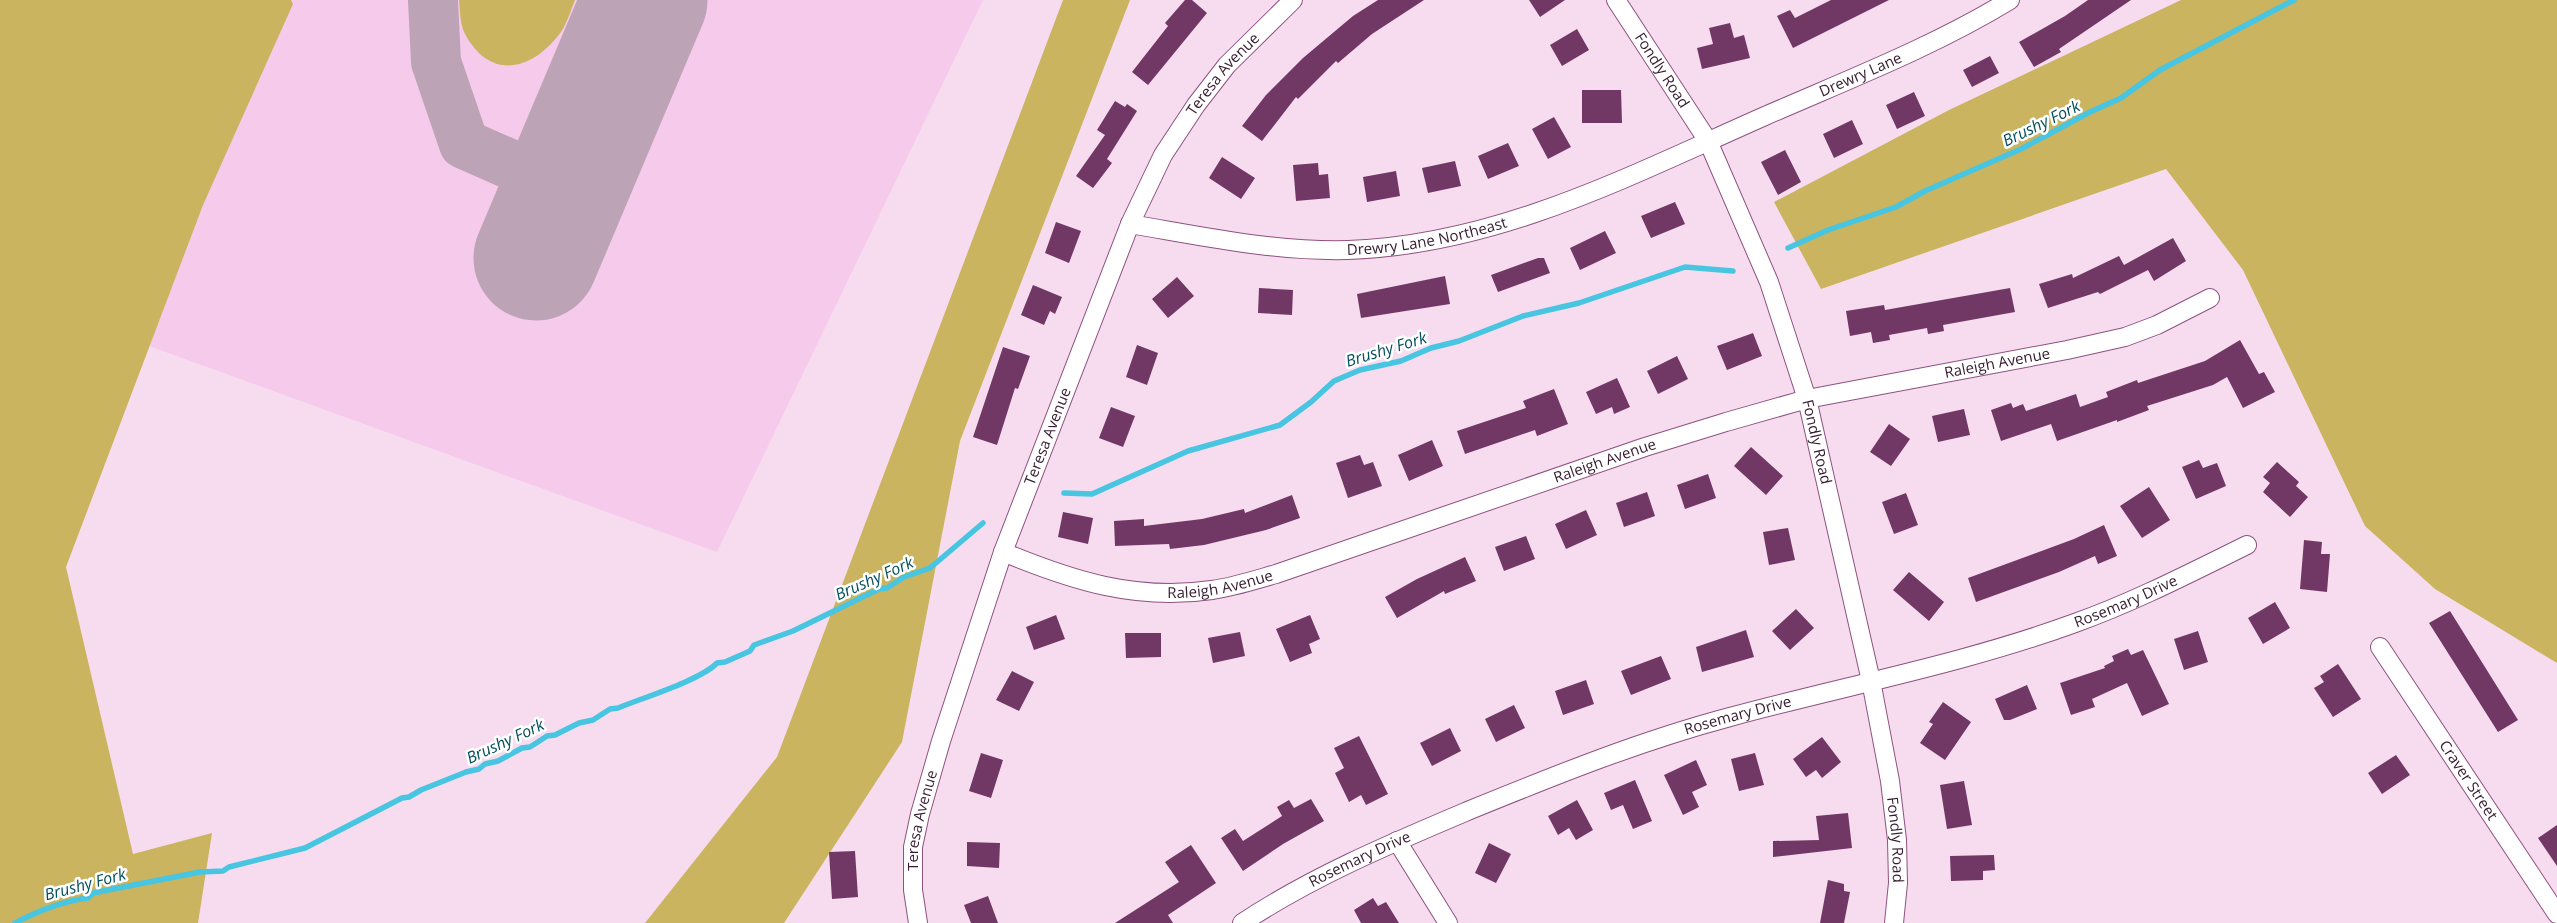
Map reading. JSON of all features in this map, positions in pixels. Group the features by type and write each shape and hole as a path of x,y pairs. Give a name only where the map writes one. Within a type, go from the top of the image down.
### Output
{"street":[{"name":"Teresa Avenue","path":"918,923 913,890 913,847 920,814 1003,552 1130,224 1163,155 1196,105 1227,65 1268,22 1293,0"},
{"name":"Fondly Road","path":"1616,0 1708,141 1769,282 1808,399 1871,681 1890,781 1897,840 1898,883 1894,923"},
{"name":"Drewry Lane","path":"1708,141 1912,52 2010,0"},
{"name":"Drewry Lane Northeast","path":"1130,224 1247,243 1306,249 1349,250 1400,246 1458,236 1516,221 1580,198 1708,141"},
{"name":"Raleigh Avenue","path":"1003,552 1059,575 1125,590 1150,592 1210,591 1227,588 1276,574 1645,447 1808,399 2067,350 2125,337 2157,325 2210,298"},
{"name":"Rosemary Drive","path":"1242,923 1316,879 1397,841 1577,766 1649,740 2010,644 2074,623 2146,595 2247,545"},
{"name":"Craver Street","path":"2380,647 2557,914"},
{"path":"1397,841 1448,923"}],"shaded area":[{"path":"0,0 291,0 293,4 203,205 66,567 133,854 212,833 198,923 0,923"},
{"path":"250,0 983,0 717,552 113,333"},
{"path":"459,0 575,0 561,32 550,45 538,55 525,62 512,65 499,64 487,59 475,49 463,30"},
{"path":"1063,0 1130,0 960,441 902,742 784,923 645,923 777,757"},
{"path":"2181,0 2557,0 2557,663 2435,589 2365,526 2243,270 2166,169 1821,289 1774,202 1949,110"}],"building":[{"path":"1185,0 1192,0 1207,13 1148,85 1132,72 1168,26 1165,23"},
{"path":"1378,0 1424,0 1372,34 1338,63 1336,61 1298,99 1296,97 1262,141 1242,126 1266,95 1303,58 1353,16"},
{"path":"1529,0 1565,0 1540,17"},
{"path":"1831,0 1889,0 1793,48 1777,16 1790,10 1795,18"},
{"path":"2088,0 2131,0 2059,49 2061,52 2034,67 2019,42 2065,16"},
{"path":"1730,23 1734,38 1744,35 1750,58 1702,69 1697,48 1713,44 1709,28"},
{"path":"1577,29 1589,50 1562,66 1550,45"},
{"path":"1990,56 1999,73 1972,87 1963,70"},
{"path":"1582,90 1621,90 1622,123 1582,123"},
{"path":"1914,92 1925,116 1897,129 1886,105"},
{"path":"1115,101 1125,107 1127,104 1137,111 1107,159 1112,163 1093,188 1076,176 1105,135 1097,130"},
{"path":"1554,117 1571,147 1548,159 1532,129"},
{"path":"1852,120 1863,144 1834,158 1823,134"},
{"path":"1508,143 1519,166 1488,179 1478,156"},
{"path":"1785,150 1801,182 1778,195 1761,162"},
{"path":"1222,157 1255,178 1241,199 1209,178"},
{"path":"1455,161 1461,186 1428,193 1422,168"},
{"path":"1318,163 1319,175 1328,174 1330,198 1296,201 1293,165"},
{"path":"1396,171 1400,196 1367,202 1363,177"},
{"path":"1675,202 1685,224 1651,238 1641,216"},
{"path":"1056,222 1081,231 1069,263 1045,253"},
{"path":"1605,231 1616,253 1580,270 1570,248"},
{"path":"2173,238 2186,261 2154,281 2148,270 2100,294 2098,292 2048,308 2039,284 2072,274 2073,278 2119,256 2124,265"},
{"path":"1538,258 1544,258 1550,273 1498,292 1491,275"},
{"path":"1445,276 1450,304 1361,318 1357,294"},
{"path":"1177,277 1194,296 1168,318 1152,299"},
{"path":"1033,285 1062,297 1055,314 1050,311 1044,325 1021,315"},
{"path":"1259,288 1293,290 1292,315 1258,313"},
{"path":"2010,288 2015,312 1943,325 1944,331 1928,334 1927,328 1889,335 1890,340 1873,343 1871,332 1850,336 1846,311 1884,305 1885,310"},
{"path":"1753,333 1762,356 1727,370 1717,346"},
{"path":"2240,340 2259,374 2264,372 2275,392 2243,408 2227,377 2213,385 2147,406 2149,410 2057,441 2051,424 2001,441 1991,410 2011,403 2013,408 2023,404 2026,411 2076,394 2080,407 2108,397 2106,392 2137,380 2138,383 2205,361"},
{"path":"1137,345 1158,353 1147,385 1126,377"},
{"path":"1003,347 1030,356 1018,389 1015,388 997,445 973,437"},
{"path":"1677,356 1688,379 1658,394 1647,371"},
{"path":"1617,378 1630,407 1614,414 1612,407 1596,414 1586,392"},
{"path":"1554,389 1568,424 1537,436 1535,430 1465,454 1457,431 1526,408 1523,401"},
{"path":"1111,407 1135,416 1123,447 1099,438"},
{"path":"1964,409 1970,435 1938,442 1932,416"},
{"path":"1889,424 1910,439 1891,466 1870,452"},
{"path":"1432,440 1443,466 1409,481 1398,455"},
{"path":"1751,447 1783,476 1766,495 1734,466"},
{"path":"1360,455 1364,465 1373,462 1382,486 1348,498 1336,463"},
{"path":"2199,460 2203,468 2217,463 2226,486 2196,499 2182,467"},
{"path":"2277,462 2299,482 2296,486 2308,497 2290,517 2263,492 2270,483 2263,477"},
{"path":"1708,474 1716,498 1685,509 1677,485"},
{"path":"2149,487 2170,520 2142,538 2120,506"},
{"path":"1647,492 1655,516 1624,527 1616,503"},
{"path":"1906,493 1918,525 1894,534 1882,502"},
{"path":"1292,495 1300,518 1266,530 1204,545 1170,549 1169,544 1115,546 1114,521 1144,519 1144,526 1202,519 1244,509 1245,513"},
{"path":"1586,510 1597,535 1566,549 1555,524"},
{"path":"1063,512 1093,518 1088,544 1058,537"},
{"path":"2104,525 2117,556 2098,564 2095,556 2059,572 1976,602 1968,578 2074,539"},
{"path":"1788,528 1795,560 1769,565 1763,532"},
{"path":"1526,536 1535,559 1504,571 1495,547"},
{"path":"2304,540 2322,542 2321,554 2330,554 2327,592 2300,589"},
{"path":"1465,557 1476,581 1445,594 1444,591 1397,618 1385,597 1417,579"},
{"path":"1909,572 1944,602 1929,621 1893,590"},
{"path":"2275,602 2290,628 2263,644 2248,618"},
{"path":"1796,609 1814,628 1790,650 1772,631"},
{"path":"2450,611 2518,720 2498,732 2429,623"},
{"path":"1056,615 1065,639 1034,650 1026,627"},
{"path":"1310,615 1320,639 1309,644 1312,653 1290,662 1276,629"},
{"path":"1746,630 1754,657 1702,672 1696,647"},
{"path":"2198,631 2208,662 2184,670 2174,639"},
{"path":"1240,632 1245,656 1213,663 1208,638"},
{"path":"1125,633 1161,633 1161,657 1126,658"},
{"path":"2128,649 2131,655 2143,650 2169,704 2142,716 2127,683 2092,699 2095,707 2071,715 2060,683 2105,668 2104,666 2114,661 2112,656"},
{"path":"1661,656 1671,679 1631,695 1621,671"},
{"path":"2338,664 2361,699 2333,717 2314,688 2324,682 2320,676"},
{"path":"1012,671 1034,682 1019,711 996,700"},
{"path":"1586,680 1594,704 1563,715 1555,691"},
{"path":"2027,685 2037,709 2010,720 2004,720 1995,699"},
{"path":"1943,702 1971,722 1945,760 1920,743 1933,724 1929,722"},
{"path":"1514,705 1525,728 1496,742 1485,719"},
{"path":"1450,728 1461,751 1432,766 1420,743"},
{"path":"1359,736 1388,794 1366,805 1361,795 1349,802 1335,773 1344,768 1334,748"},
{"path":"1822,737 1841,762 1822,778 1816,770 1806,777 1793,759"},
{"path":"981,753 1003,760 991,798 969,791"},
{"path":"1755,753 1764,785 1739,791 1731,759"},
{"path":"2396,755 2410,775 2382,794 2368,773"},
{"path":"1696,760 1707,785 1692,792 1699,807 1683,815 1664,775"},
{"path":"1635,780 1652,821 1633,829 1623,805 1611,810 1604,793"},
{"path":"1964,781 1972,825 1947,829 1940,785"},
{"path":"1311,799 1324,821 1283,844 1243,871 1221,838 1235,829 1243,841 1282,816 1277,807 1289,800 1294,808"},
{"path":"1577,800 1593,830 1576,840 1569,828 1558,835 1548,816"},
{"path":"1848,813 1852,848 1773,857 1773,841 1819,840 1816,816"},
{"path":"2557,825 2557,866 2538,838"},
{"path":"967,842 1000,843 999,868 967,866"},
{"path":"1489,843 1511,854 1496,883 1475,873"},
{"path":"1191,845 1216,883 1168,915 1173,923 1115,923 1179,882 1165,862"},
{"path":"855,851 858,897 832,899 829,852"},
{"path":"1994,855 1995,870 1983,871 1983,880 1951,881 1950,856"},
{"path":"1828,880 1844,884 1844,891 1850,892 1844,923 1820,923"},
{"path":"988,896 998,923 971,923 964,905"},
{"path":"1373,898 1378,906 1386,902 1399,923 1361,923 1354,910"}],"waterway":[{"name":"Brushy Fork","path":"1788,248 1828,230 1896,207 1925,191 2021,149 2090,112 2121,98 2160,70 2294,0"},
{"name":"Brushy Fork","path":"1064,493 1092,494 1188,451 1280,425 1311,402 1334,381 1360,370 1401,361 1431,348 1459,341 1523,316 1579,303 1685,267 1733,271"},
{"name":"Brushy Fork","path":"15,923 50,907 88,898 93,893 200,872 223,871 229,867 305,848 402,798 409,797 421,790 466,772 479,769 485,764 498,761 522,748 530,747 547,736 555,735 579,723 593,720 610,709 618,708 685,682 717,663 725,662 750,651 754,645 793,631 879,589 887,588 904,577 930,568 983,523"}],"taxiway":[{"path":"433,0 436,62 464,144 566,189"}],"runway":[{"path":"536,258 645,0"}]}
